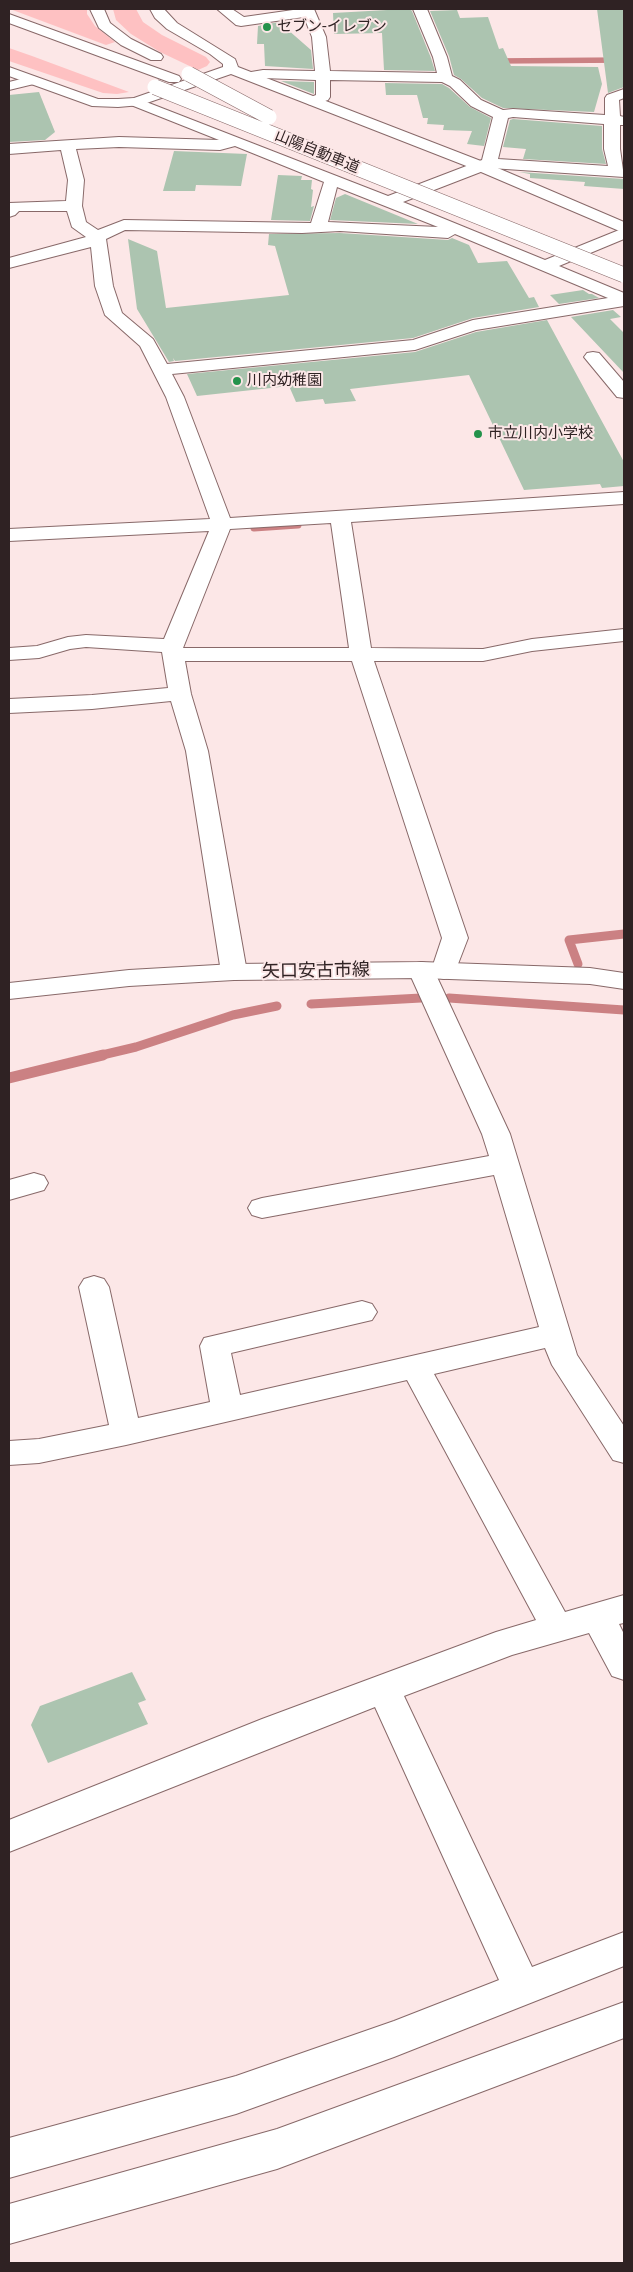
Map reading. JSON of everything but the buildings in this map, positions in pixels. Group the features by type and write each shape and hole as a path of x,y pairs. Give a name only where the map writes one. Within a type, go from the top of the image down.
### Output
{"main road":[{"path":"97,9 104,25 126,42 269,117"},
{"path":"157,9 160,15 172,26 215,50 230,62 231,69"},
{"path":"224,9 241,22 308,10 319,36 323,75 323,97 313,101"},
{"path":"420,9 437,49 445,78"},
{"name":"山陽自動車道","path":"9,18 174,79 306,131"},
{"name":"山陽自動車道","path":"9,32 146,84 624,275"},
{"path":"9,71 98,102 136,102 231,69 485,164 624,228"},
{"path":"250,76 263,74 445,78 455,83 476,103 502,115 513,114 618,121"},
{"path":"9,86 33,80"},
{"path":"390,202 485,164 621,172 612,149 618,121 612,98 624,93"},
{"path":"136,102 336,180 624,300"},
{"path":"485,164 502,115"},
{"path":"9,150 127,142 220,145 239,141"},
{"path":"66,145 76,180 74,206 78,224 98,238 104,286 114,315 146,343 176,397 222,524 172,650 180,694 197,750 234,972"},
{"path":"417,173 463,191"},
{"path":"318,228 330,184 336,180"},
{"path":"10,209 14,206 74,206"},
{"path":"9,263 98,238 124,225 371,228 444,234 459,230"},
{"path":"545,266 624,233"},
{"path":"580,238 615,253"},
{"path":"161,370 415,345 473,325 624,300"},
{"path":"593,356 624,393"},
{"path":"9,535 340,517 624,498"},
{"path":"340,517 361,655 455,938 432,971 496,1134 563,1357 624,1451"},
{"path":"9,654 39,652 68,643 86,641 172,650 361,655 483,655 532,645 624,635"},
{"path":"9,706 92,702 180,694"},
{"name":"矢口安古市線","path":"9,991 129,978 234,972 432,971 590,976 624,981"},
{"path":"262,1208 505,1162"},
{"path":"94,1287 126,1433"},
{"path":"228,1410 215,1346 362,1312"},
{"path":"9,1453 39,1451 126,1433 416,1368 557,1334"},
{"path":"416,1368 557,1628"},
{"path":"9,1836 274,1730 508,1642 611,1612 624,1666"},
{"path":"384,1689 522,1990"},
{"path":"9,2158 236,2095 394,2040 624,1949"},
{"path":"9,2224 277,2149 624,2020"}],"shaded area":[{"path":"10,9 87,9 87,14 95,26 115,42 106,45"},
{"path":"113,9 136,9 143,22 162,35 206,57 210,62 207,66 198,70 160,52 131,34 116,20"},
{"path":"9,48 129,92 117,94 103,93 9,61"}],"waterway":[{"path":"495,61 624,60"},
{"path":"254,528 298,525"},
{"path":"578,964 569,940 624,934"},
{"path":"311,1004 421,998"},
{"path":"449,998 624,1010"},
{"path":"98,1056 136,1047 233,1015 277,1006"},
{"path":"9,1078 103,1055"}],"place":[{"name":"セブン-イレブン","path":"267,27"},
{"name":"川内幼稚園","path":"237,381"},
{"name":"市立川内小学校","path":"478,434"}]}
